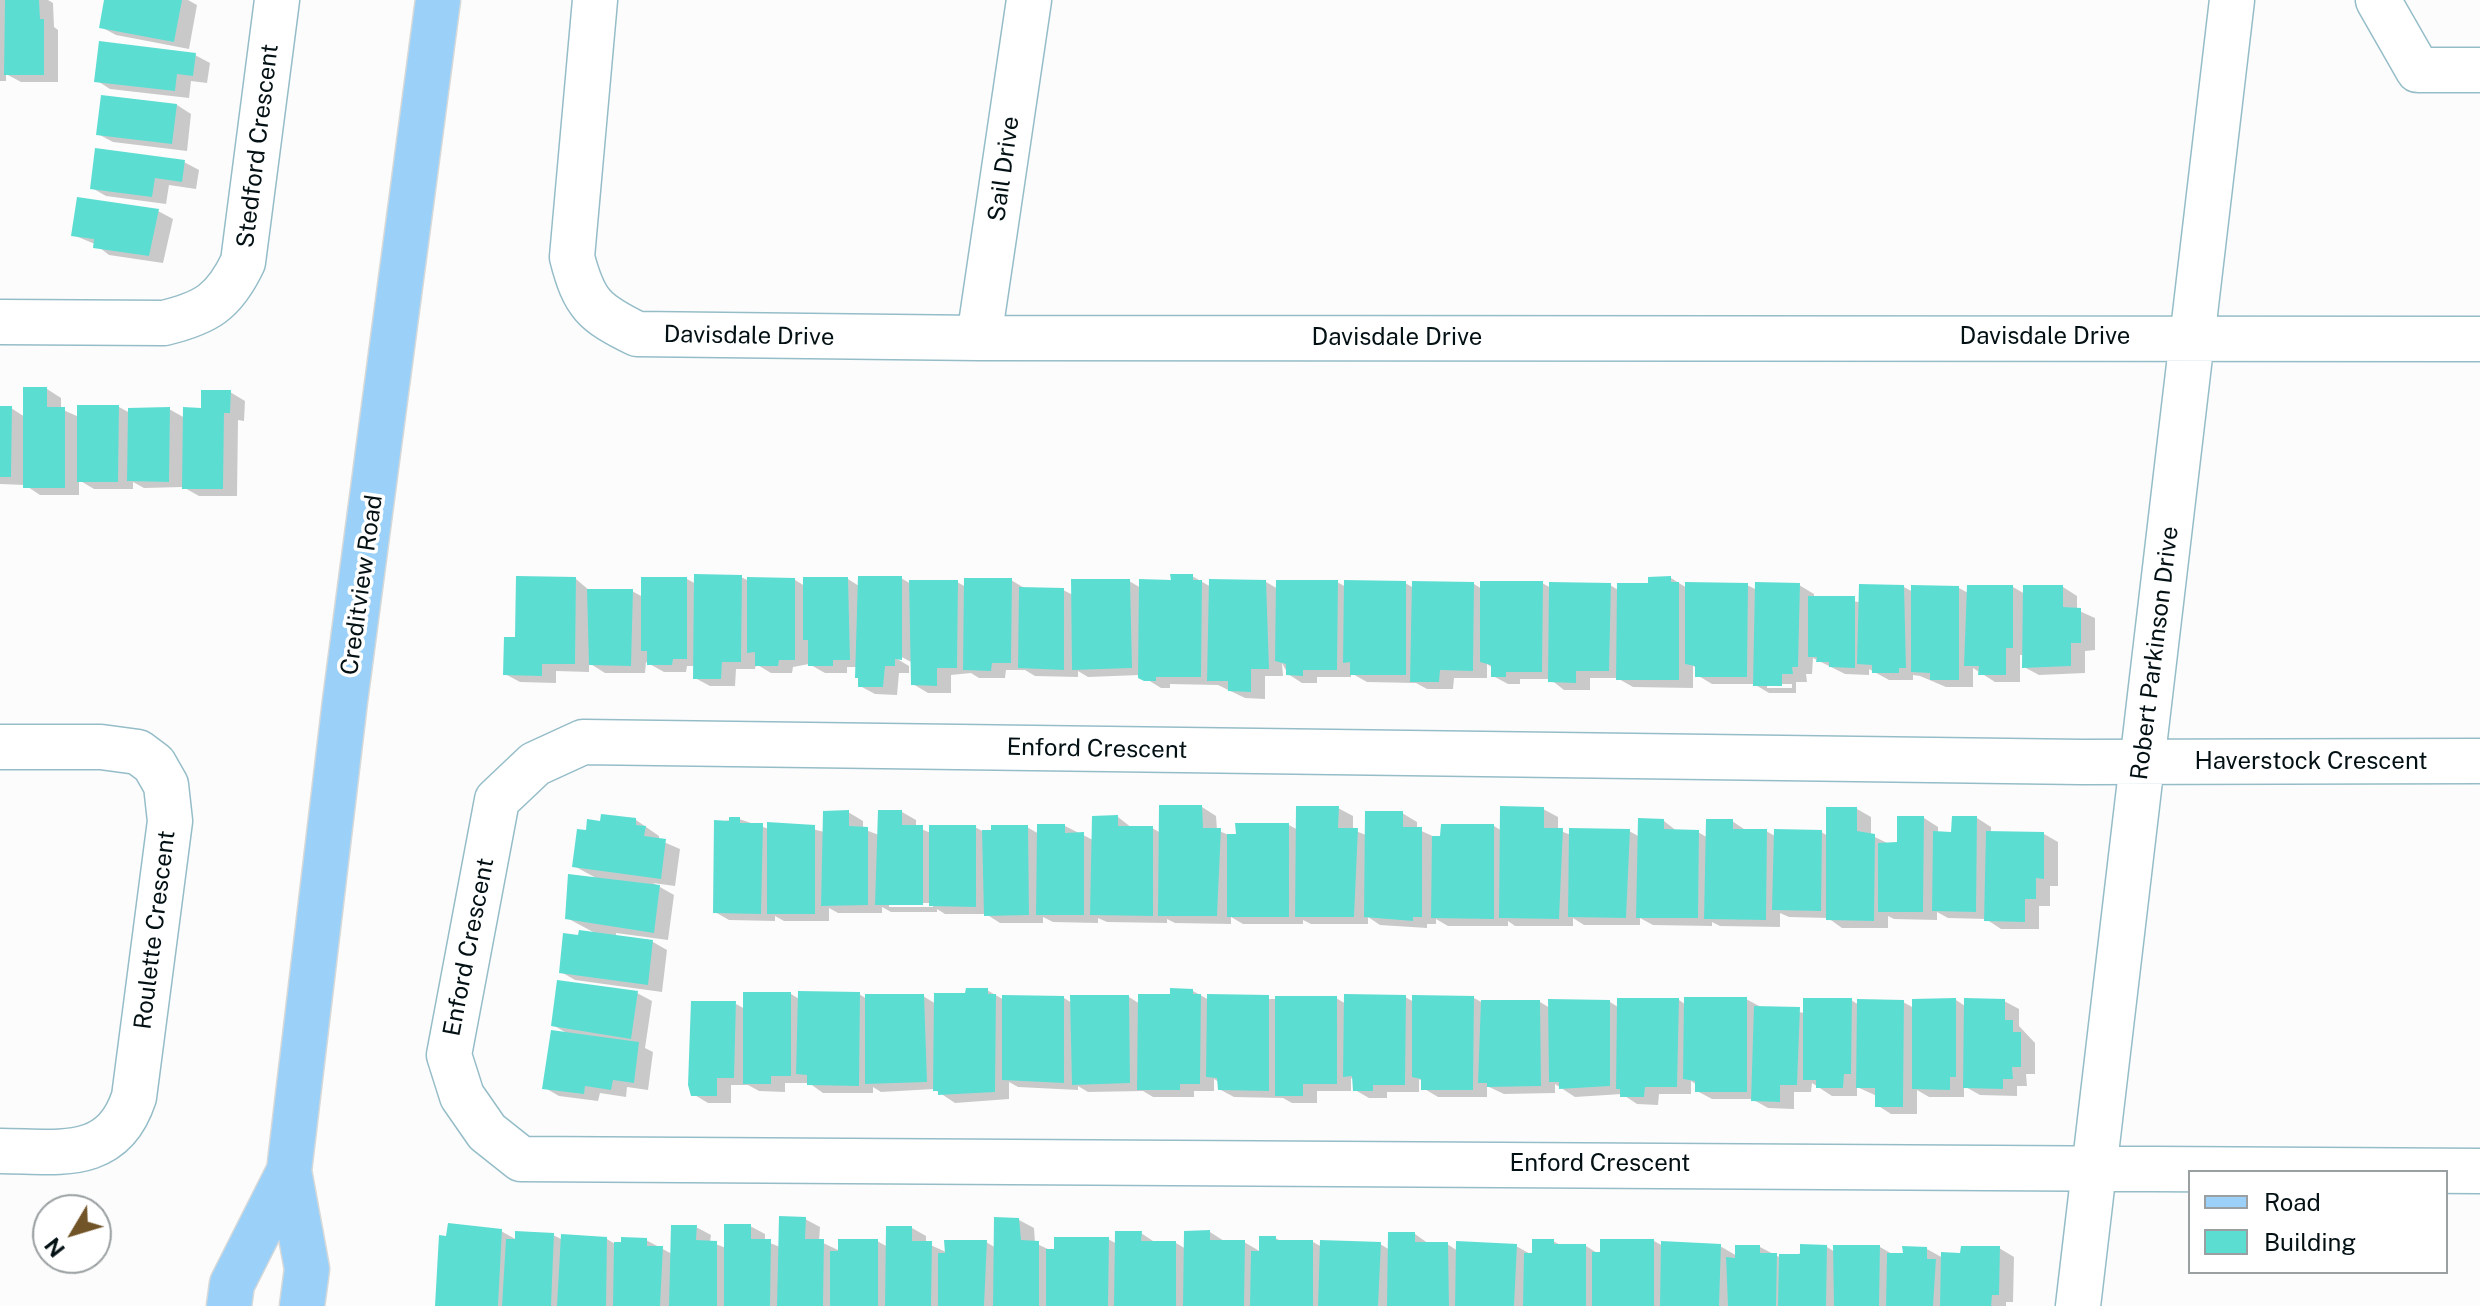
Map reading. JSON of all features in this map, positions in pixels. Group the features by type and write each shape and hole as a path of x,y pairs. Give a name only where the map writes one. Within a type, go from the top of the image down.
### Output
{"main road":[{"name":"Creditview Road","path":"302,1306 307,1269 289,1171 345,701 438,0"},
{"name":"Creditview Road","path":"229,1306 232,1284 289,1171"}],"street":[{"name":"Stedford Crescent","path":"0,322 164,323 191,317 214,305 232,286 243,262 277,0"},
{"name":"Davisdale Drive","path":"595,0 588,44 572,257 581,292 601,317 637,334 979,338 2193,336 2480,339"},
{"name":"Sail Drive","path":"979,338 1029,0"},
{"name":"Robert Parkinson Drive","path":"2078,1306 2232,0"},
{"path":"2378,0 2418,70 2480,70"},
{"name":"Enford Crescent","path":"2142,762 583,742 535,764 497,800 449,1055 462,1096 487,1132 521,1159 2287,1170"},
{"name":"Roulette Crescent","path":"0,747 109,747 138,752 154,764 166,785 170,821 134,1097 126,1119 113,1136 90,1147 71,1151 0,1151"},
{"name":"Haverstock Crescent","path":"2142,762 2480,761"},
{"name":"Enford Crescent","path":"2448,1171 2480,1171"}],"building":[{"path":"5,0 39,0 40,19 44,19 44,75 4,75"},
{"path":"104,0 182,0 174,42 99,28"},
{"path":"99,41 196,53 193,76 177,74 175,91 94,82"},
{"path":"101,95 177,104 172,144 96,135"},
{"path":"95,148 185,160 182,182 155,178 152,197 90,189"},
{"path":"77,197 159,209 149,256 93,248 94,239 71,236"},
{"path":"23,387 47,387 47,407 65,407 65,488 23,488"},
{"path":"201,390 231,390 230,413 224,413 223,489 182,489 183,407 201,408"},
{"path":"77,405 119,405 118,482 77,482"},
{"path":"0,406 12,406 11,477 0,477"},
{"path":"170,407 169,482 127,481 128,408"},
{"path":"694,574 742,575 741,662 722,662 721,679 693,679"},
{"path":"1170,574 1193,574 1193,580 1202,580 1201,677 1156,677 1156,681 1144,681 1138,678 1139,579 1171,580"},
{"path":"516,576 576,577 575,664 542,664 542,676 503,675 504,637 515,637"},
{"path":"858,576 902,576 902,660 895,659 895,666 885,666 883,687 858,687 858,678 855,678"},
{"path":"1671,576 1671,582 1679,582 1679,680 1616,680 1617,583 1648,583 1648,577"},
{"path":"641,577 687,577 687,659 673,659 672,665 647,665 647,651 641,651"},
{"path":"747,577 795,578 795,660 779,660 778,666 755,666 755,652 747,653"},
{"path":"803,577 848,577 850,660 833,660 833,666 808,666 808,640 803,640"},
{"path":"964,578 1012,578 1011,663 992,663 991,671 963,670"},
{"path":"1071,579 1130,579 1132,668 1072,670"},
{"path":"1209,579 1266,580 1269,669 1251,669 1251,692 1228,691 1228,681 1207,681"},
{"path":"909,580 958,580 957,668 937,668 937,686 911,685"},
{"path":"1276,580 1338,580 1337,670 1303,670 1303,676 1286,675 1286,664 1275,661"},
{"path":"1344,580 1406,581 1406,675 1350,675 1350,662 1343,663"},
{"path":"1412,581 1474,582 1473,671 1440,670 1439,682 1410,682"},
{"path":"1480,581 1543,581 1542,672 1506,672 1506,677 1491,677 1491,665 1480,662"},
{"path":"1549,582 1611,583 1609,671 1576,671 1576,683 1548,682"},
{"path":"1685,582 1748,583 1747,677 1695,677 1695,666 1685,664"},
{"path":"1755,582 1800,583 1798,667 1792,667 1793,674 1782,674 1782,686 1753,686"},
{"path":"1859,584 1904,585 1906,668 1899,668 1899,673 1872,673 1872,665 1857,664"},
{"path":"1911,585 1959,586 1959,680 1930,680 1930,673 1911,672"},
{"path":"1967,585 2013,585 2013,648 2006,648 2006,675 1978,675 1979,666 1964,666"},
{"path":"2023,585 2063,585 2063,607 2081,608 2081,643 2071,643 2071,666 2022,668"},
{"path":"1019,587 1064,588 1064,670 1018,668"},
{"path":"587,589 633,589 631,666 589,665"},
{"path":"1808,596 1855,596 1855,668 1829,667 1829,662 1816,662 1817,657 1808,657"},
{"path":"1159,805 1202,805 1203,828 1221,828 1217,916 1158,916"},
{"path":"1296,806 1339,806 1338,828 1358,828 1354,917 1295,917"},
{"path":"1500,806 1544,807 1544,828 1563,828 1559,919 1499,918"},
{"path":"1826,807 1857,807 1857,831 1875,834 1874,921 1826,920"},
{"path":"849,810 849,826 868,827 868,905 821,906 823,811"},
{"path":"878,810 902,810 902,825 923,825 923,905 875,905"},
{"path":"1365,811 1403,811 1403,827 1422,827 1422,917 1413,917 1413,921 1364,917"},
{"path":"601,814 636,818 636,825 646,826 644,836 666,839 661,879 572,867 577,829 586,830 587,819 600,821"},
{"path":"1118,815 1118,826 1153,826 1153,916 1090,915 1092,816"},
{"path":"1897,816 1924,816 1923,912 1878,912 1878,843 1897,842"},
{"path":"1952,816 1977,816 1976,912 1932,911 1933,831 1951,832"},
{"path":"729,817 740,817 740,823 763,823 761,914 713,913 714,820 729,821"},
{"path":"1638,818 1664,819 1664,829 1699,830 1698,918 1636,918"},
{"path":"1706,819 1733,819 1733,829 1767,829 1766,920 1704,919"},
{"path":"767,822 815,825 815,914 767,914"},
{"path":"1235,823 1289,823 1289,917 1227,917 1227,834 1236,834"},
{"path":"1037,824 1065,824 1065,833 1084,832 1084,915 1036,915"},
{"path":"1441,824 1494,824 1494,919 1431,918 1432,836 1440,836"},
{"path":"929,825 976,825 976,907 929,906"},
{"path":"991,825 1028,825 1029,915 984,916 982,830 991,830"},
{"path":"1569,828 1630,829 1626,918 1568,917"},
{"path":"1774,829 1822,830 1821,911 1772,910"},
{"path":"1986,831 2044,832 2044,879 2036,878 2036,899 2025,899 2025,922 1984,921"},
{"path":"568,874 660,885 654,933 565,919"},
{"path":"579,930 653,940 648,985 559,973 563,933 578,935"},
{"path":"557,980 638,991 631,1039 551,1026"},
{"path":"966,988 988,988 988,994 996,994 995,1092 938,1095 938,1091 933,1091 934,993 965,993"},
{"path":"1170,988 1193,989 1193,994 1201,994 1200,1084 1180,1084 1180,1090 1137,1090 1138,994 1170,994"},
{"path":"798,991 860,992 859,1086 807,1085 807,1075 796,1074"},
{"path":"743,992 791,992 791,1076 771,1076 771,1084 743,1084"},
{"path":"865,994 924,994 927,1082 865,1084"},
{"path":"1207,994 1269,995 1269,1091 1218,1090 1217,1078 1206,1077"},
{"path":"1344,994 1406,995 1405,1085 1373,1085 1373,1091 1353,1091 1352,1076 1343,1077"},
{"path":"1002,995 1064,996 1064,1083 1002,1080"},
{"path":"1070,995 1129,995 1130,1083 1072,1085"},
{"path":"1412,995 1474,996 1473,1090 1421,1090 1421,1079 1412,1077"},
{"path":"1275,996 1337,996 1337,1084 1303,1084 1303,1096 1275,1096"},
{"path":"1684,997 1747,997 1747,1092 1695,1092 1695,1081 1683,1079"},
{"path":"1617,998 1679,998 1677,1087 1645,1087 1644,1097 1620,1097 1620,1089 1616,1089"},
{"path":"1803,998 1852,998 1851,1074 1844,1074 1843,1088 1816,1088 1816,1080 1803,1080"},
{"path":"1956,998 1956,1077 1950,1077 1950,1090 1912,1089 1912,999"},
{"path":"1964,998 2005,999 2005,1020 2013,1020 2013,1032 2021,1032 2021,1067 2012,1067 2013,1079 2003,1079 2003,1089 1963,1088"},
{"path":"1548,999 1610,1000 1610,1086 1559,1089 1559,1082 1549,1082"},
{"path":"1857,999 1904,1000 1903,1107 1875,1107 1875,1088 1856,1088"},
{"path":"1481,1000 1540,1000 1541,1086 1487,1087 1487,1083 1478,1083"},
{"path":"691,1001 736,1001 734,1078 717,1078 717,1096 691,1096 688,1085"},
{"path":"1754,1006 1800,1007 1797,1085 1780,1085 1780,1102 1751,1101"},
{"path":"551,1030 639,1042 634,1083 613,1080 611,1090 585,1086 584,1094 542,1089"},
{"path":"779,1216 806,1217 805,1239 824,1239 823,1306 777,1306"},
{"path":"994,1217 1019,1218 1021,1240 1039,1241 1039,1306 993,1306"},
{"path":"448,1223 502,1229 498,1306 435,1306 439,1235 446,1236"},
{"path":"724,1224 751,1224 751,1239 771,1239 770,1306 724,1306"},
{"path":"671,1225 697,1225 696,1240 717,1241 717,1306 669,1306"},
{"path":"886,1226 912,1226 912,1241 932,1241 931,1306 885,1306"},
{"path":"1210,1230 1210,1240 1245,1240 1244,1306 1183,1306 1184,1231"},
{"path":"515,1231 554,1233 551,1306 502,1306 506,1239 515,1239"},
{"path":"1115,1231 1142,1231 1141,1241 1176,1241 1176,1306 1114,1306"},
{"path":"1388,1232 1415,1232 1415,1242 1448,1242 1449,1306 1387,1306"},
{"path":"561,1234 607,1237 606,1306 557,1306"},
{"path":"1259,1236 1276,1236 1276,1240 1313,1240 1313,1306 1250,1306 1251,1251 1259,1251"},
{"path":"621,1237 647,1238 647,1246 663,1246 660,1306 613,1306 614,1242 621,1242"},
{"path":"1054,1237 1109,1237 1108,1306 1046,1306 1046,1249 1054,1249"},
{"path":"838,1239 878,1239 878,1306 830,1306 830,1251 838,1251"},
{"path":"1532,1239 1554,1239 1554,1244 1586,1244 1586,1306 1523,1306 1524,1253 1532,1253"},
{"path":"1600,1239 1654,1239 1654,1306 1592,1306 1592,1252 1600,1252"},
{"path":"944,1240 987,1240 984,1306 938,1306 938,1253 945,1253"},
{"path":"1320,1240 1381,1242 1378,1306 1318,1306"},
{"path":"1456,1241 1517,1244 1514,1306 1455,1306"},
{"path":"1661,1241 1721,1244 1719,1306 1660,1306"},
{"path":"1800,1244 1827,1245 1826,1306 1778,1306 1779,1254 1800,1254"},
{"path":"1735,1245 1760,1245 1760,1253 1777,1253 1776,1306 1728,1306 1726,1257 1735,1258"},
{"path":"1833,1245 1880,1245 1879,1306 1834,1306"},
{"path":"1902,1246 1927,1247 1927,1259 1936,1259 1933,1306 1886,1306 1887,1253 1903,1253"},
{"path":"1961,1246 2000,1246 1999,1295 1992,1295 1991,1306 1940,1306 1941,1252 1960,1253"}]}
